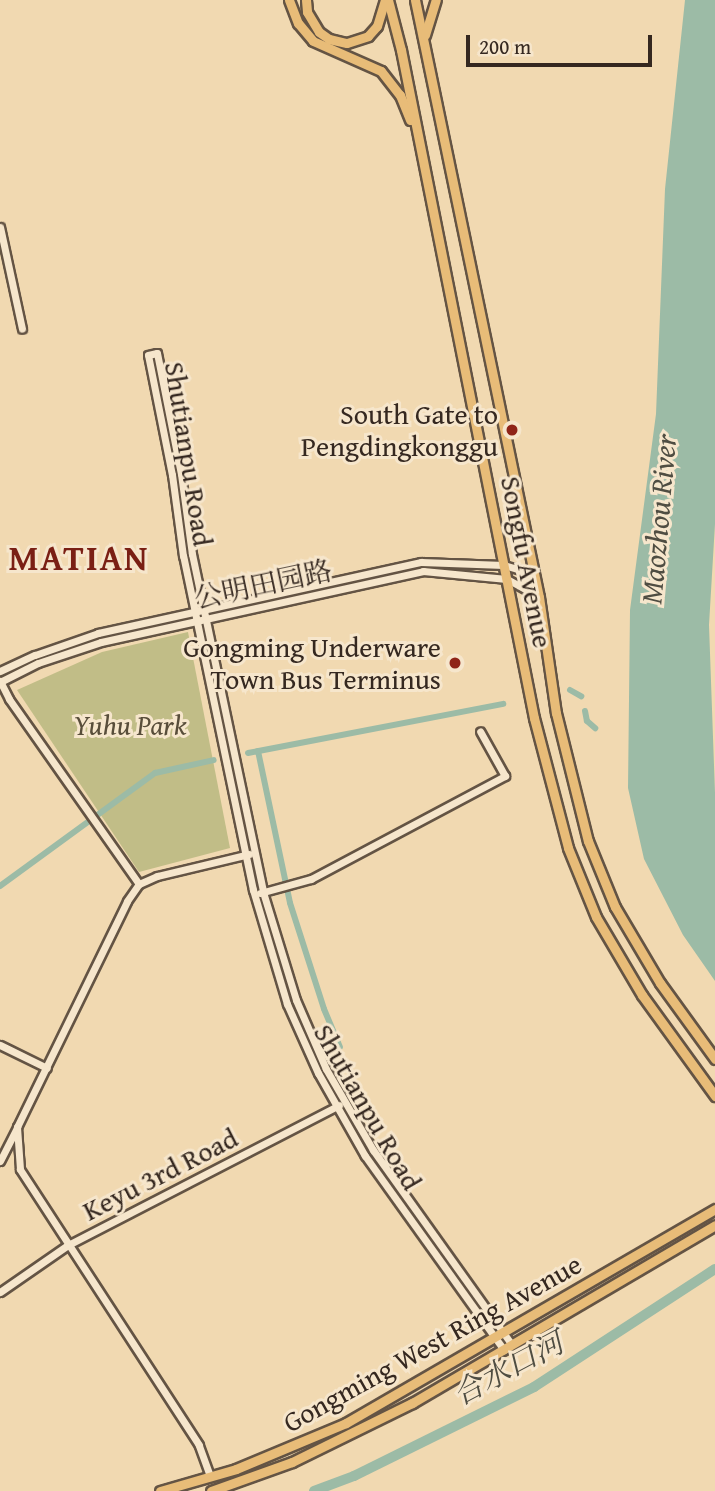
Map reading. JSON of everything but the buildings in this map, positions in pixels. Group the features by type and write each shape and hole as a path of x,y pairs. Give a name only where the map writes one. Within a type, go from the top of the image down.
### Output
{"main road":[{"path":"289,0 298,23 313,41 381,71 400,95 417,138"},
{"path":"305,0 307,12 319,32 329,39 347,43 368,36 377,26 386,0"},
{"name":"Songfu Avenue","path":"386,0 417,138 534,718 568,848 596,917 642,995 715,1096"},
{"name":"Songfu Avenue","path":"415,0 531,573 539,597 556,713 589,841 615,907 660,983 715,1059"},
{"path":"424,40 436,0"},
{"name":"Gongming West Ring Avenue","path":"160,1491 286,1449 346,1423 715,1209"},
{"name":"Gongming West Ring Avenue","path":"211,1491 292,1462 355,1433 715,1225"}],"street":[{"path":"0,228 22,329"},
{"path":"0,268 9,266"},
{"name":"Shutianpu Road","path":"499,1335 373,1150 326,1069 296,1000 263,892 204,608 157,353 148,355 195,610 254,894 287,1004 336,1106 365,1156 499,1335 508,1347"},
{"name":"公明田园路","path":"0,671 67,643 195,610 421,562 504,565 531,573"},
{"name":"公明田园路","path":"0,682 70,651 197,620 423,571 507,579 539,597"},
{"path":"0,682 9,699 139,884"},
{"path":"254,894 311,879 505,776 480,731"},
{"path":"0,1161 127,901 139,884 157,876 255,853"},
{"path":"0,1045 47,1068"},
{"name":"Keyu 3rd Road","path":"0,1292 69,1244 345,1101"},
{"path":"17,1127 20,1169 199,1445 210,1476"}],"green space":[{"name":"Yuhu Park","path":"188,632 230,848 139,872 17,690 102,652"}],"water":[{"name":"Maozhou River","path":"685,0 715,0 715,524 709,625 715,793 715,981 683,935 644,859 628,788 630,610 656,414 665,189"}],"waterway":[{"path":"570,690 581,696"},
{"path":"248,753 503,704"},
{"path":"585,711 587,721 595,728"},
{"path":"258,751 290,903 324,1009 340,1047"},
{"path":"0,886 155,773 214,760"},
{"name":"合水口河","path":"314,1491 354,1476 534,1387 715,1269"}],"place":[{"name":"South Gate to Pengdingkonggu","path":"512,430"},
{"name":"Gongming Underware Town Bus Terminus","path":"455,663"}],"district":[{"name":"MATIAN","path":"79,558"}]}
